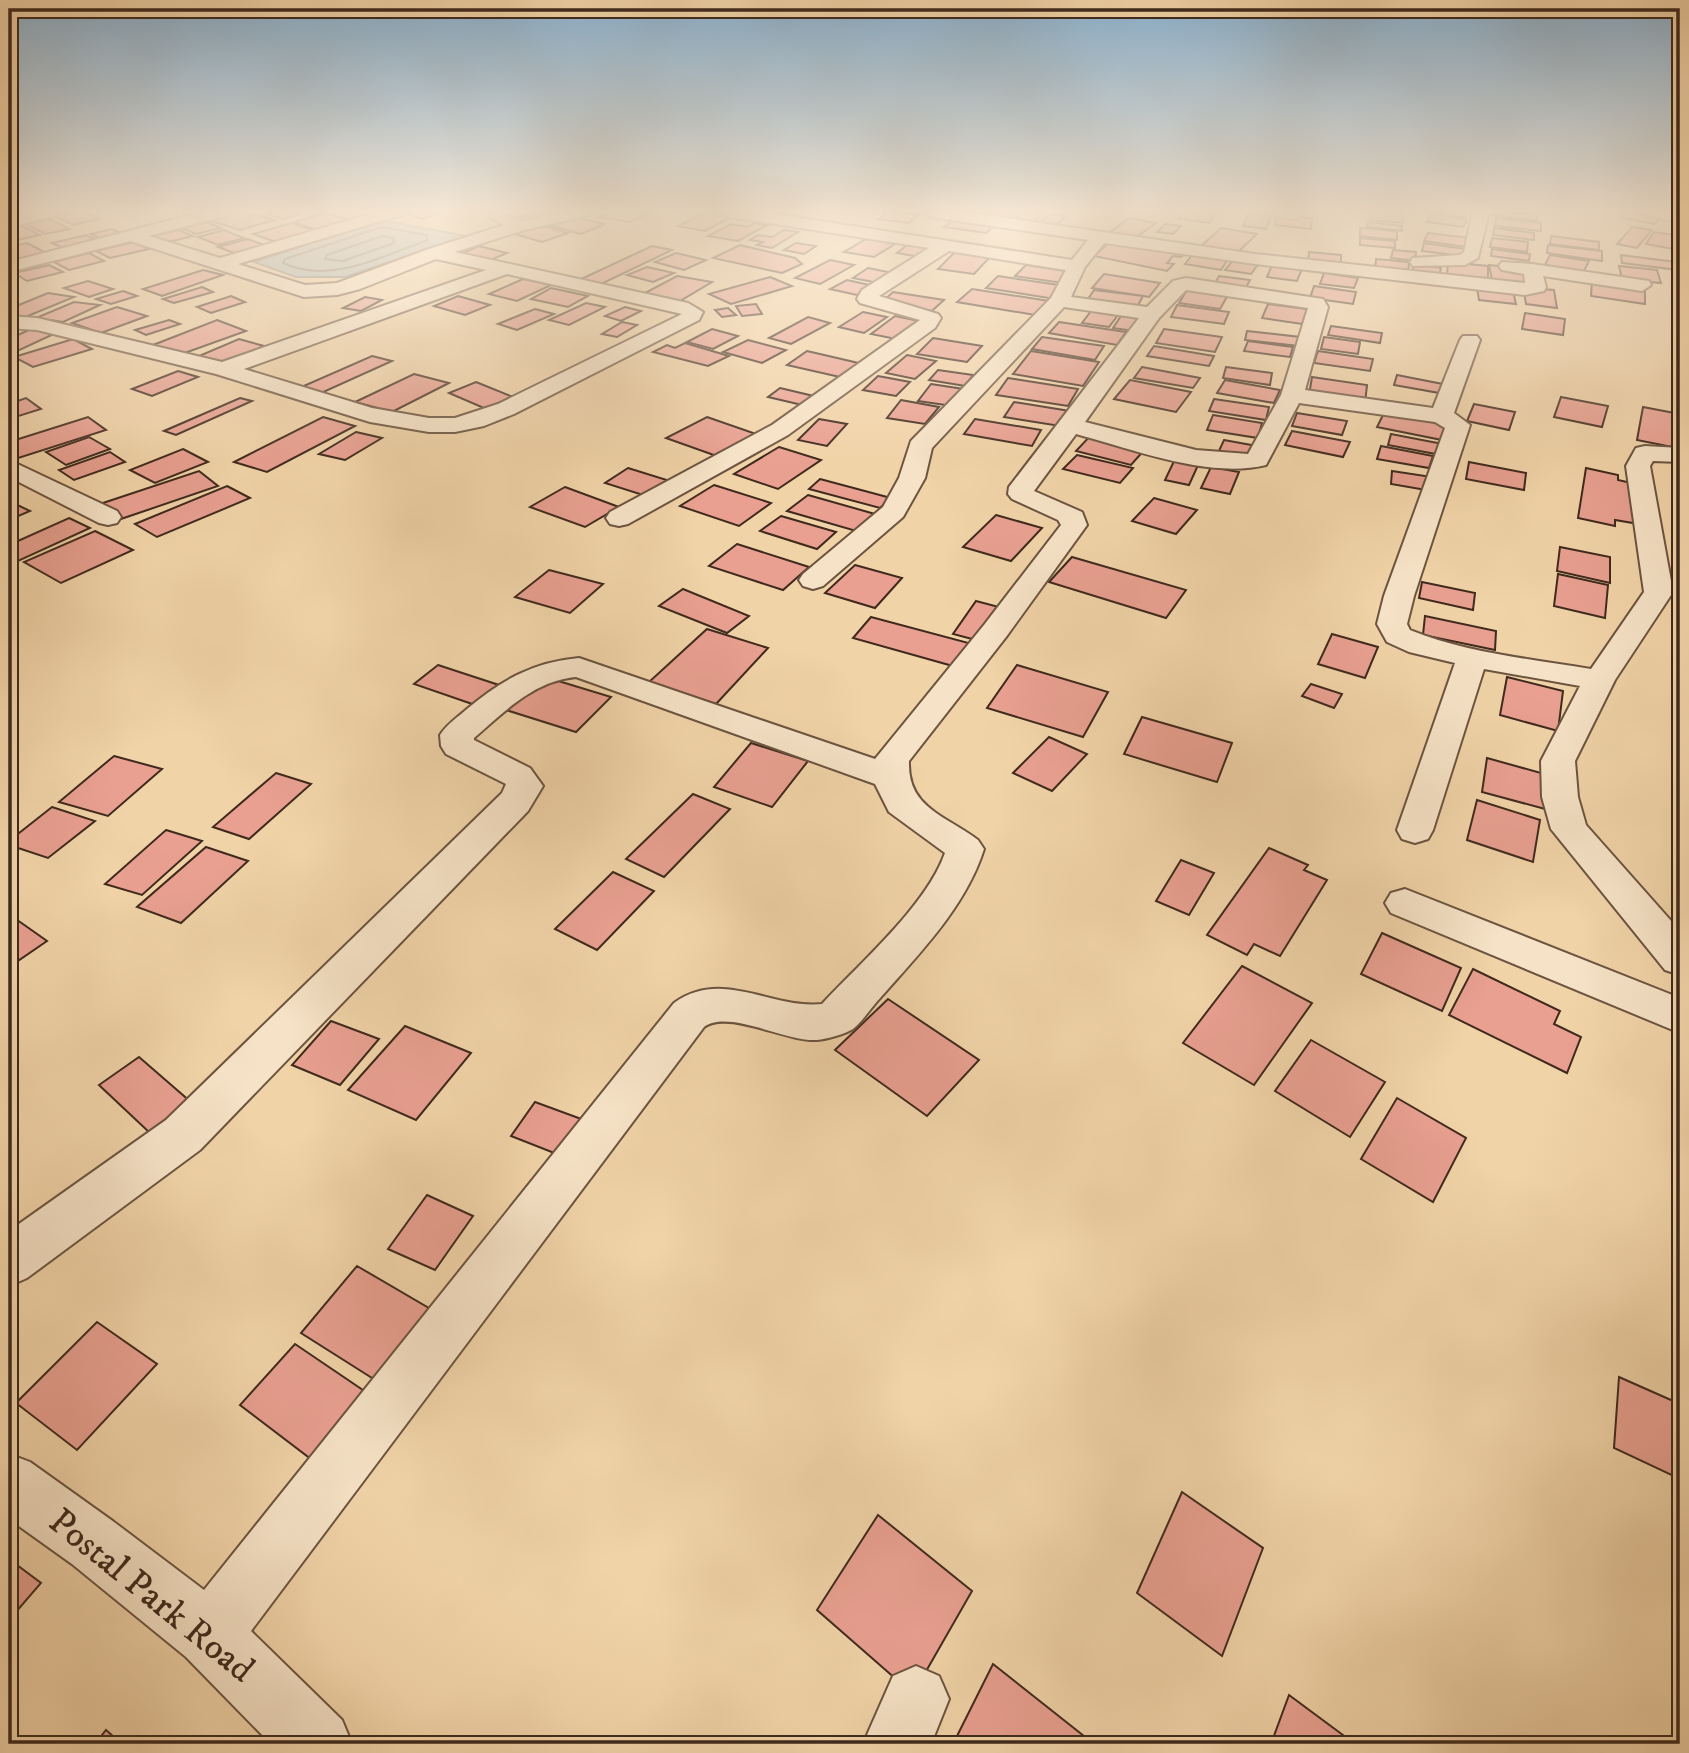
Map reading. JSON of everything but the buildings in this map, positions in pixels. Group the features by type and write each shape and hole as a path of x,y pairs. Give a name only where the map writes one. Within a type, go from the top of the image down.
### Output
{"street":[{"path":"223,369 435,294"},
{"path":"9,321 37,324 223,369 379,417 455,425 484,419 601,364 692,316 693,312 613,294"},
{"path":"619,518 780,430 928,324 931,318 867,299 869,294"},
{"path":"813,580 894,511 912,478 920,446 1059,301 1063,294"},
{"path":"209,1634 689,1015 704,1005 726,1006 808,1024 824,1024 837,1017 948,888 963,862 965,849 951,836 909,812 894,793 888,776 892,759 995,631 1074,525 1073,518 1066,513 1029,500 1021,494 1022,487 1152,314 1171,294"},
{"path":"1071,425 1222,462 1250,463 1257,460 1292,395 1318,307 1316,303 1253,294"},
{"path":"1059,301 1152,314"},
{"path":"1441,416 1470,340"},
{"path":"1292,395 1441,416 1458,425 1392,624 1398,636 1420,645 1472,658 1600,680"},
{"path":"1680,455 1644,453 1638,466 1670,595 1600,680 1558,761 1560,797 1569,829 1680,959"},
{"path":"9,467 108,517"},
{"path":"1415,830 1472,658"},
{"path":"9,1261 183,1135 515,802 525,786 518,776 458,746 457,735 505,694 540,673 558,667 579,667 888,776"},
{"path":"1405,903 1680,1016"},
{"name":"Postal Park Road","path":"9,1483 93,1543 209,1634 318,1744"}]}
